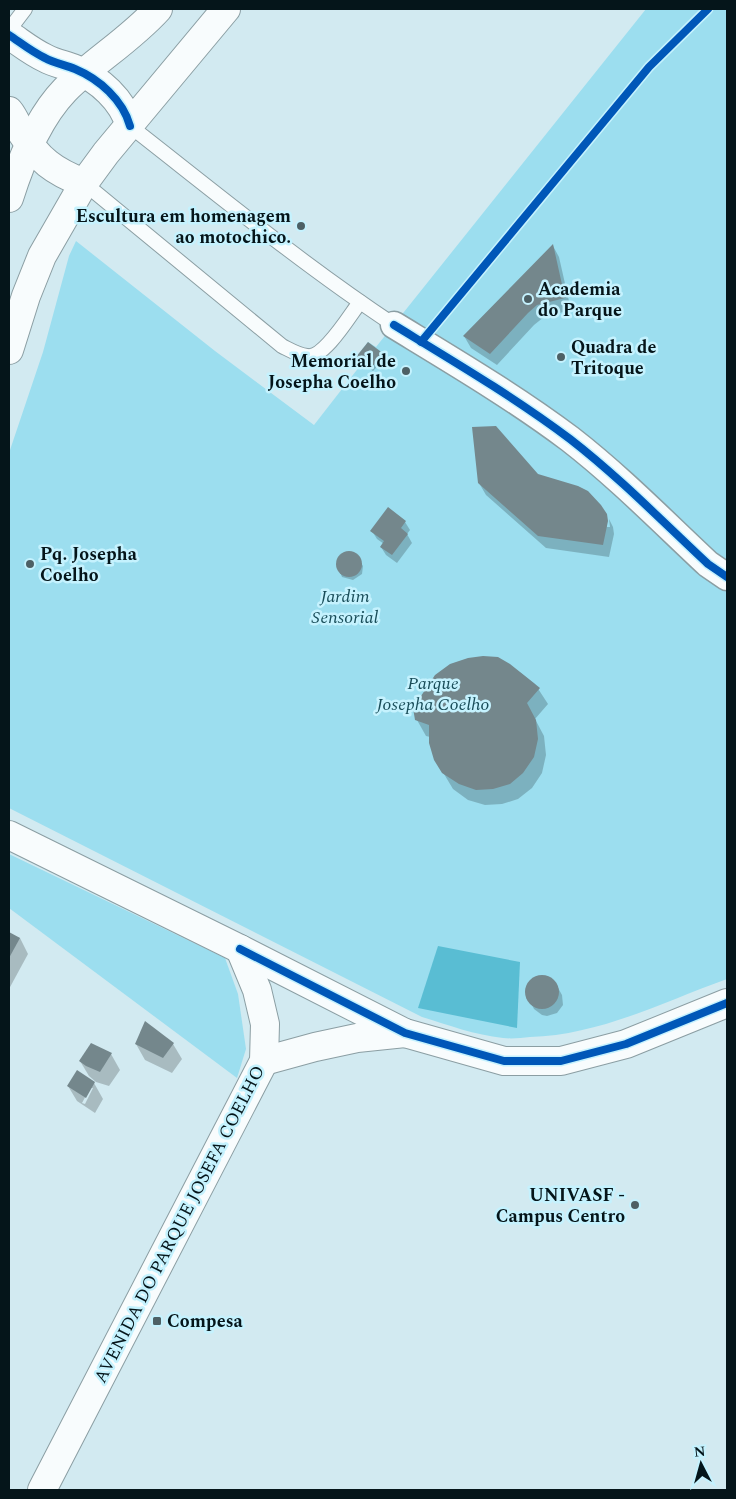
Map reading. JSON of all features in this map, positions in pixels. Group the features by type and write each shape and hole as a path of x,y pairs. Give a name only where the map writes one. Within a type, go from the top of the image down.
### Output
{"main road":[{"path":"9,198 38,126 64,91 144,24 158,9"},
{"path":"9,350 26,296 42,256 84,183 166,79 226,9"},
{"path":"9,35 46,59 85,74 101,84 112,95 128,117 130,126"},
{"path":"9,111 30,145 54,170 84,183"},
{"path":"9,835 405,1033 504,1061 560,1061 626,1044 727,1003"},
{"name":"AVENIDA DO PARQUE JOSEFA COELHO","path":"42,1490 264,1062 265,1024 257,990 240,949"},
{"path":"264,1062 315,1046 357,1038 405,1033"}],"street":[{"path":"394,325 474,375 570,439 598,462 708,564 727,577"}],"lane":[{"path":"9,30 25,9"},
{"path":"130,126 253,222 394,325"},
{"path":"84,183 282,346 294,352 308,357 320,353 340,330 360,302"}],"green space":[{"name":"Parque Josepha Coelho","path":"646,9 727,9 727,979 606,1024 556,1035 520,1038 493,1037 422,1017 9,808 9,453 43,352 69,256 76,241 215,351 314,425 363,362 356,357 368,342 376,347"},
{"path":"9,854 225,958 238,994 246,1049 237,1078 9,908"}],"shaded area":[{"path":"438,946 520,962 517,1028 418,1008"}],"building":[{"name":"Academia do Parque","path":"553,244 565,298 537,305 490,354 463,336"},
{"path":"368,342 384,354 371,368 356,357"},
{"path":"496,426 538,474 578,486 588,491 601,505 607,514 608,521 603,545 538,536 478,483 472,427"},
{"path":"388,507 406,521 401,528 408,534 392,555 380,547 384,541 370,531"},
{"path":"349,551 358,555 362,564 358,573 349,577 340,573 336,564 340,555"},
{"path":"498,657 540,688 527,703 536,720 538,739 534,757 523,773 510,784 493,789 476,790 459,784 442,773 434,760 429,743 429,725 415,720 413,708 435,675 450,664 468,658"},
{"path":"9,932 20,938 9,958"},
{"path":"542,975 554,980 559,992 554,1004 542,1009 530,1004 525,992 530,980"},
{"path":"145,1021 174,1043 163,1058 135,1044"},
{"path":"91,1043 112,1053 100,1072 79,1061"},
{"path":"77,1070 95,1082 86,1098 67,1086"}],"cycle path":[{"path":"421,342 649,67 708,9"},
{"path":"9,35 40,56 93,78 116,99 127,116 130,126"},
{"path":"394,325 505,394 570,439 623,484 708,564 727,577"},
{"path":"240,949 405,1033 504,1061 561,1061 626,1044 727,1003"}],"place":[{"name":"Escultura em homenagem ao motochico.","path":"301,226"},
{"name":"Academia do Parque","path":"528,299"},
{"name":"Quadra de Tritoque","path":"561,357"},
{"name":"Memorial de Josepha Coelho","path":"406,371"},
{"name":"Pq. Josepha Coelho","path":"30,564"},
{"name":"UNIVASF - Campus Centro","path":"635,1205"},
{"name":"Compesa","path":"157,1321"}],"park label":[{"name":"Jardim Sensorial","path":"345,606"}]}
